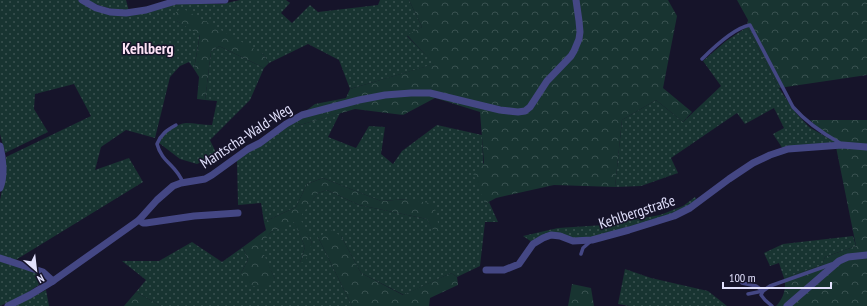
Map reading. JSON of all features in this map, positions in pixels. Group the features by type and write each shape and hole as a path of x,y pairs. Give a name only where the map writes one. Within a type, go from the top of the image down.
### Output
{"street":[{"path":"82,0 96,8 110,12 126,13 146,10 176,1 225,0"},
{"name":"Mantscha-Wald-Weg","path":"8,306 30,295 53,280 139,220 174,186 201,180 212,175 248,149 260,143 286,124 302,115 359,100 386,95 411,93 430,93 511,112 525,111 530,107 547,81 574,51 580,32 580,21 576,0"},
{"name":"Kehlbergstraße","path":"486,270 504,270 519,264 533,244 551,235 560,236 573,241 592,240 674,216 690,208 729,179 770,155 788,149 842,145 867,146"},
{"path":"0,146 2,157 2,183 0,188"},
{"path":"139,220 146,223 194,216 238,213"},
{"path":"787,306 839,261 848,257 867,255"},
{"path":"0,258 43,272 53,280"}],"lane":[{"path":"702,59 724,40 744,26 750,25 793,106 802,117 842,145"},
{"path":"176,125 166,130 160,136 157,144 159,152 178,173 183,183"},
{"path":"581,254 583,248 592,240"},
{"path":"748,294 763,291 770,286 839,261"},
{"path":"742,283 756,286 763,291"},
{"path":"763,291 761,295 772,306"}],"green space":[{"path":"0,0 78,0 115,15 184,3 222,4 240,0 286,0 290,3 281,13 292,23 310,5 318,12 378,5 380,0 409,0 422,27 407,36 435,64 350,89 339,60 308,44 269,63 263,54 175,20 200,34 194,69 189,62 180,66 170,77 155,138 126,130 101,147 95,170 129,158 143,182 14,261 0,256 0,200 5,176 6,157 91,116 74,84 35,94 34,109 48,132 5,153 0,134"},
{"path":"87,0 126,0 129,11 107,8"},
{"path":"409,0 668,0 677,16 663,88 692,112 683,122 656,100 622,120 615,187 554,185 496,198 485,204 473,173 484,163 480,112 435,98 403,115 355,109 300,125 295,119 315,104 346,98 350,89 434,64 407,35 422,27"},
{"path":"737,0 867,0 867,75 779,88 747,27 748,20"},
{"path":"182,8 263,54 269,63 264,68 219,46 211,52 205,100 197,99 199,77 194,69 200,35 175,20 176,12"},
{"path":"747,27 779,88 796,113 809,127 828,138 832,143 783,149 773,134 784,128 774,108 745,124 737,113 671,158 678,173 641,186 615,187 622,120 656,100 683,122 721,86 703,61 726,41"},
{"path":"219,46 264,68 250,100 210,140 217,155 197,164 180,159 159,143 166,133 178,125 186,123 212,125 217,101 205,100 211,52"},
{"path":"340,113 328,137 356,148 369,126 385,127 381,154 393,164 402,151 437,125 482,135 485,204 489,202 498,222 485,222 480,266 457,277 451,273 404,295 361,273 341,236 318,237 352,306 161,306 136,292 146,280 122,261 159,261 192,242 222,262 243,247 248,260 241,273 275,279 259,246 271,232 294,221 305,247 300,263 312,243 299,217 318,193 327,190 359,205 427,219 408,199 381,201 323,178 307,184 296,207 264,222 261,203 238,205 237,160 295,119 300,125","holes":["427,220 439,232 434,231"]},
{"path":"810,120 867,120 867,306 776,306 784,293 784,278 822,265 825,257 856,246 836,147"},
{"path":"323,178 381,201 408,199 434,204 440,232 434,232 427,219 359,205 327,190 318,193 300,217 312,243 305,262 300,263 305,247 294,222 271,232 260,246 275,279 267,288 245,285 241,273 248,260 243,247 266,230 264,222 296,207 307,184"},
{"path":"695,197 697,200 670,216 590,238 573,239 557,233 532,242 523,236 558,228 604,225 660,215 683,206"},
{"path":"331,230 341,236 361,273 403,295 451,273 457,277 458,285 430,298 429,306 352,306 318,237"},
{"path":"853,236 856,246 825,257 822,265 784,278 779,263 770,266 764,253 783,244"},
{"path":"0,261 38,273 43,278 43,282 24,295 0,306"},
{"path":"625,269 651,278 708,291 727,306 629,306 618,304"},
{"path":"572,284 591,288 594,306 568,306"},
{"path":"46,290 49,306 15,306"},
{"path":"136,292 161,306 124,306"}],"district":[{"name":"Kehlberg","path":"148,48"}]}
